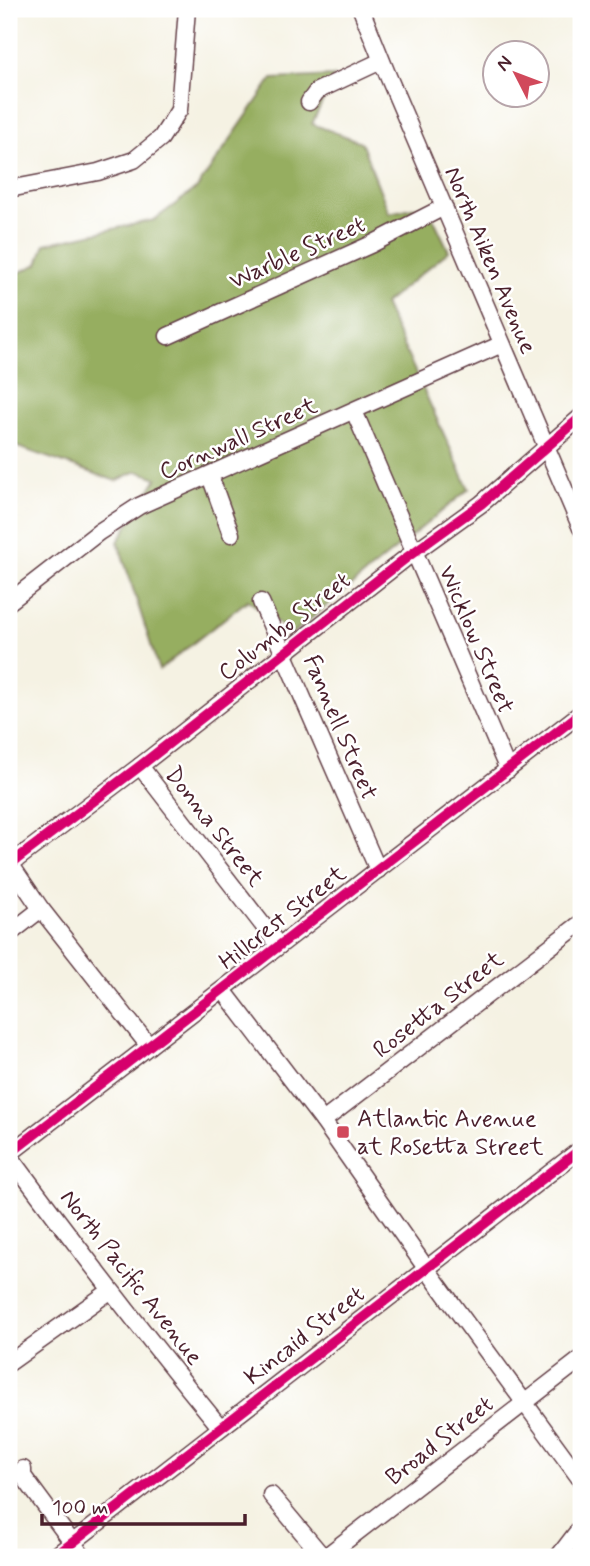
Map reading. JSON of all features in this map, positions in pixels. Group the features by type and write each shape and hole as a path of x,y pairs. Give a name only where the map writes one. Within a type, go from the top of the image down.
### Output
{"street":[{"path":"9,189 98,172 134,160 161,138 179,110 187,9"},
{"name":"North Aiken Avenue","path":"361,9 581,528"},
{"path":"309,102 317,91 381,61"},
{"name":"Warble Street","path":"168,336 372,244 444,208"},
{"name":"Cornwall Street","path":"9,602 99,532 139,506 502,344"},
{"name":"Wicklow Street","path":"354,411 508,770"},
{"name":"Columbo Street","path":"9,864 140,766 414,552 481,504 581,417"},
{"path":"210,476 231,534"},
{"name":"Fannell Street","path":"261,602 378,870"},
{"name":"Hillcrest Street","path":"9,1154 581,713"},
{"name":"Donna Street","path":"140,766 279,946"},
{"path":"9,864 149,1046"},
{"path":"9,934 41,909"},
{"name":"Rosetta Street","path":"323,1121 581,923"},
{"path":"223,990 323,1121 426,1268 581,1480"},
{"name":"Kincaid Street","path":"54,1557 581,1149"},
{"name":"North Pacific Avenue","path":"9,1154 110,1291 220,1427"},
{"path":"9,1363 110,1291"},
{"name":"Broad Street","path":"324,1557 581,1359"},
{"path":"23,1469 23,1476 83,1557"},
{"path":"271,1495 324,1557"},
{"path":"558,1557 581,1527"}],"green space":[{"path":"334,76 312,124 361,142 389,213 427,205 449,251 384,304 469,489 292,634 248,600 159,670 118,542 157,478 137,471 116,481 9,444 9,277 38,264 45,244 154,220 197,188 272,79"}],"cycle path":[{"path":"9,865 406,558 481,504 581,417"},
{"path":"9,1154 581,713"},
{"path":"54,1557 581,1149"}],"place":[{"name":"Atlantic Avenue at Rosetta Street","path":"343,1132"}]}
